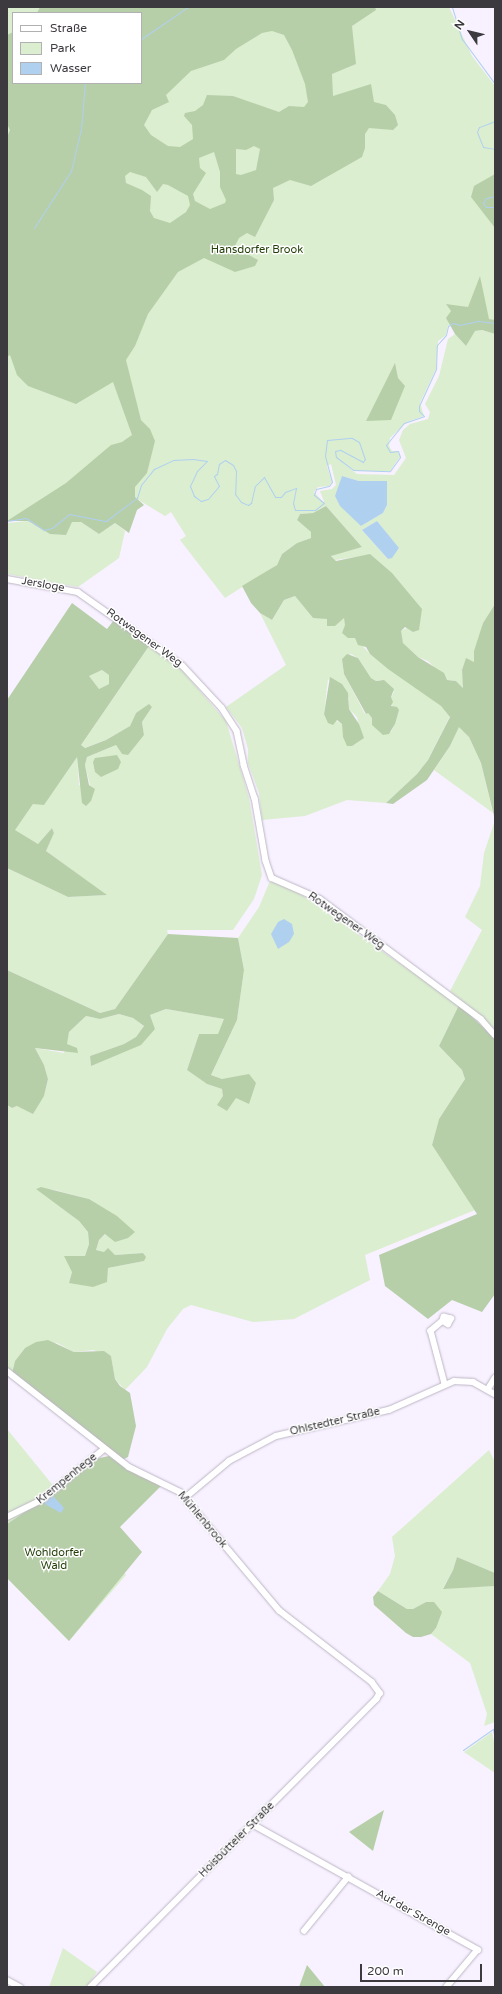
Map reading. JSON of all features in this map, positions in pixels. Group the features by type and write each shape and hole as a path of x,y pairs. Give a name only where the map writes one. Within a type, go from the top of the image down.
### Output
{"street":[{"name":"Jersloge","path":"7,579 78,592"},
{"name":"Rotwegener Weg","path":"78,592 177,661 227,715 237,732 244,765 255,798 266,861 272,878 320,899 481,1019 495,1035"},
{"path":"443,1321 430,1331 445,1384"},
{"name":"Mühlenbrook","path":"7,1371 104,1449 129,1467 168,1485 186,1497 217,1539 280,1611 372,1682 380,1691"},
{"path":"488,1389 495,1378"},
{"name":"Ohlstedter Straße","path":"186,1497 229,1461 265,1440 296,1430 389,1410 445,1384 465,1381 488,1389 495,1394"},
{"name":"Krempenhege","path":"7,1517 42,1500 104,1449"},
{"name":"Hoisbütteler Straße","path":"91,1987 377,1699 380,1691"},
{"name":"Auf der Strenge","path":"252,1824 478,1950 447,1987"},
{"path":"304,1931 348,1877"},
{"path":"7,1980 20,1987"}],"green space":[{"name":"Hansdorfer Brook","path":"7,7 449,7 472,56 495,86 495,323 450,324 448,326 446,335 438,341 436,369 420,403 424,416 407,422 390,438 389,446 392,451 398,451 400,457 390,471 355,471 338,459 357,474 394,475 406,458 399,440 403,430 410,424 428,419 430,412 425,404 439,376 448,339 455,334 466,346 474,331 482,330 495,334 495,604 483,623 474,662 466,659 462,670 464,689 456,681 447,680 428,661 418,657 403,643 400,631 419,623 419,615 370,555 335,560 331,555 362,547 326,506 313,513 300,514 297,520 311,532 311,538 297,543 282,554 277,565 225,598 180,540 186,536 171,512 165,516 137,499 74,514 66,535 71,522 81,522 99,534 115,523 125,531 119,558 78,587 7,574 7,523 28,521 7,521","holes":["331,464 336,485 332,489 320,491 325,504 314,492 318,487 329,486 332,482 327,466","342,476 359,481 387,481 387,505 383,513 361,526","377,521 399,549 388,559 362,530"]},
{"path":"40,7 375,7 376,10 352,26 356,64 332,74 333,96 371,84 374,102 386,105 395,115 398,125 393,130 369,128 365,134 365,148 362,157 311,186 290,180 273,188 274,200 255,237 247,233 239,238 234,248 241,254 249,255 258,260 255,266 235,272 204,258 178,272 148,314 135,346 126,360 141,420 150,429 155,441 147,473 135,487 135,497 144,505 137,510 129,533 115,523 99,534 81,522 72,522 66,535 50,534 28,521 7,521 66,483 111,445 122,442 132,435 113,382 76,404 28,386 17,375 10,355 7,357 7,137 10,130 7,124 7,35 12,32 12,84 142,84 142,12 38,12","holes":["272,31 284,35 292,50 305,84 308,102 304,107 289,106 279,112 233,96 207,95 203,105 195,111 185,113 184,116 192,125 193,139 180,147 168,146 151,135 144,125 152,110 169,102 166,95 191,71 224,60 236,49 262,33","254,146 260,149 256,170 241,175 236,174 236,149 246,150","214,152 220,172 220,187 226,200 225,203 210,209 195,201 193,194 206,173 200,168 199,158","130,172 146,177 157,192 163,184 168,185 188,196 190,205 186,212 170,223 154,218 150,211 151,196 126,183 125,176"]},
{"path":"495,174 495,228 471,197 474,186"},
{"path":"480,276 489,319 495,320 495,334 482,330 475,331 466,346 455,334 446,318 451,311 446,304 468,307"},
{"path":"395,363 398,378 405,386 391,420 366,421"},
{"path":"326,506 362,547 331,556 336,561 370,554 392,573 422,609 419,630 413,632 405,627 401,631 403,643 418,657 444,673 447,680 456,681 463,688 462,670 466,658 474,662 474,651 483,623 495,604 495,820 481,763 469,737 459,727 450,746 427,780 393,804 386,803 417,774 428,760 450,717 441,706 388,669 370,654 366,647 358,645 355,638 348,638 342,633 345,625 344,618 335,626 327,626 327,619 313,618 295,596 284,600 272,620 260,613 251,603 242,586 277,565 282,554 297,543 311,538 311,532 297,520 300,514 313,513"},
{"path":"295,596 313,618 344,618 346,624 342,633 355,638 370,654 441,706 450,716 428,760 417,774 386,803 347,800 305,816 262,820 259,793 248,763 248,749 242,728 226,707 286,665 260,613 272,620 284,600","holes":["351,654 358,658 371,678 376,681 380,680 394,692 391,697 395,724 391,732 368,713 365,714 344,674 342,659","328,679 349,698 349,709 357,717 361,734 345,741 342,724 324,714"]},
{"path":"72,603 107,629 114,620 149,646 81,745 85,748 106,740 130,726 136,713 149,704 152,707 142,722 144,735 128,755 122,754 116,745 87,757 85,765 89,785 95,789 91,801 86,806 82,803 77,757 44,805 33,804 15,830 38,844 52,828 54,833 46,851 107,895 68,897 7,868 7,700","holes":["102,670 109,675 109,684 99,689 89,676"]},
{"path":"149,646 180,668 226,721 249,798 262,875 254,899 233,930 167,930 168,934 115,1009 100,1013 7,970 7,868 68,897 106,895 46,851 54,833 52,828 38,844 14,830 33,804 44,804 77,756 79,785 95,790 90,785 85,765 87,757 116,745 122,754 144,735 142,722 152,707 136,713 130,726 106,740 84,748 81,745"},
{"path":"347,654 358,658 371,678 376,681 384,680 394,689 391,697 393,702 391,706 397,707 399,710 395,724 389,734 383,735 372,725 372,718 368,713 366,714 344,674 342,659"},
{"path":"102,670 109,675 109,684 99,689 88,676"},
{"path":"330,677 342,684 348,693 349,709 359,724 364,738 352,746 347,746 343,737 342,724 337,720 333,725 328,723 324,714"},
{"path":"459,726 469,737 481,763 493,813 434,770 450,746"},
{"path":"117,755 121,762 118,769 101,777 95,772 93,762 95,758"},
{"path":"495,820 495,1029 450,991 482,930 465,917 480,886 484,853"},
{"path":"270,881 299,893 459,1005 439,1046 462,1070 465,1079 439,1119 432,1145 475,1210 365,1255 370,1280 294,1319 253,1322 191,1305 183,1309 167,1329 147,1367 125,1390 115,1379 111,1356 93,1350 74,1352 57,1343 25,1348 15,1361 12,1373 7,1369 7,1105 12,1108 44,1096 48,1079 44,1065 35,1048 64,1053 69,1032 86,1016 100,1019 119,1014 133,1018 144,1026 136,1037 124,1044 90,1056 91,1066 155,1029 150,1015 166,1009 225,1019 218,1035 199,1034 187,1070 207,1084 222,1089 227,1111 236,1097 222,1079 211,1075 237,1020 244,970 238,938 259,907","holes":["37,1188 55,1190 89,1199 106,1234 99,1240 96,1250 115,1255 143,1253 144,1261 108,1268 69,1283 72,1272 85,1256 89,1244 88,1232 79,1221"]},
{"path":"168,934 238,938 244,970 237,1020 211,1075 222,1079 249,1074 256,1083 249,1104 236,1098 227,1111 217,1105 223,1096 222,1089 207,1084 187,1070 199,1034 218,1034 224,1019 166,1009 150,1015 155,1029 141,1045 91,1066 90,1056 124,1044 136,1037 144,1026 133,1018 119,1014 100,1019 86,1016 69,1032 67,1044 77,1048 78,1053 35,1048 44,1065 48,1079 44,1096 33,1114 17,1106 12,1108 7,1105 7,970 100,1013 115,1009"},
{"path":"459,1005 495,1038 495,1294 482,1312 452,1300 428,1319 385,1286 379,1255 477,1214 432,1145 439,1119 465,1079 462,1070 439,1046"},
{"path":"41,1187 89,1199 117,1216 135,1232 128,1238 115,1242 105,1234 99,1240 96,1250 104,1252 108,1248 115,1255 143,1253 146,1257 144,1261 108,1268 107,1282 93,1287 69,1283 72,1272 64,1256 85,1256 89,1244 88,1232 79,1221 36,1189"},
{"path":"48,1340 74,1352 104,1351 111,1356 115,1379 120,1386 130,1393 136,1426 128,1457 122,1460 12,1373 15,1361 25,1348 36,1342"},
{"name":"Wohldorfer Wald","path":"7,1429 126,1575 69,1641 7,1578"},
{"path":"489,1450 495,1462 495,1573 457,1557 453,1570 443,1588 495,1586 495,1722 484,1726 487,1714 470,1663 431,1634 436,1628 426,1602 413,1609 407,1609 378,1591 390,1574 395,1556 392,1537"},
{"name":"Wohldorfer Wald","path":"109,1456 139,1476 162,1485 120,1527 142,1552 69,1641 7,1578 7,1524 66,1485 95,1459"},
{"path":"457,1557 495,1573 495,1586 443,1589 453,1570"},
{"path":"378,1591 407,1609 413,1609 426,1602 434,1602 442,1612 436,1628 431,1634 421,1637 413,1637 406,1633 374,1605 373,1597"},
{"path":"492,1732 495,1747 495,1773 464,1752"},
{"path":"384,1810 373,1851 349,1832"},
{"path":"63,1948 97,1972 86,1987 49,1987"},
{"path":"307,1965 325,1987 299,1987"}],"water":[{"path":"342,476 359,481 387,481 387,505 383,513 361,526 340,506 335,496"},
{"path":"377,521 399,548 392,558 388,559 362,530"},
{"path":"284,919 292,924 294,934 289,942 278,949 271,934 278,922"},
{"path":"53,1496 64,1508 61,1513 45,1504 45,1502"}],"waterway":[{"path":"142,38 188,7"},
{"path":"452,7 462,39 495,84"},
{"path":"34,228 71,171 81,129 85,84"},
{"path":"495,121 479,127 477,132 483,147 495,149"},
{"path":"495,196 486,198 483,203 486,207 495,207"},
{"path":"7,521 26,518 44,530 52,528 69,514 106,521 137,498 141,485 154,469 173,460 193,459 207,461 197,471 190,486 194,496 201,501 208,499 219,486 214,476 217,474 219,464 225,460 233,465 236,471 235,494 241,502 248,505 251,503 255,486 264,477 275,497 281,497 285,492 296,488 293,503 295,510 315,510 324,503 314,495 316,489 329,486 332,482 325,456 327,440 352,438 359,442 365,459 363,462 340,450 335,451 336,457 353,470 390,471 400,457 398,451 390,452 386,445 404,423 424,416 419,411 419,406 436,369 437,345 446,335 448,326 453,323 460,325 478,321 495,323"},
{"path":"495,1728 493,1729 495,1740"},
{"path":"463,1750 493,1729"}]}
